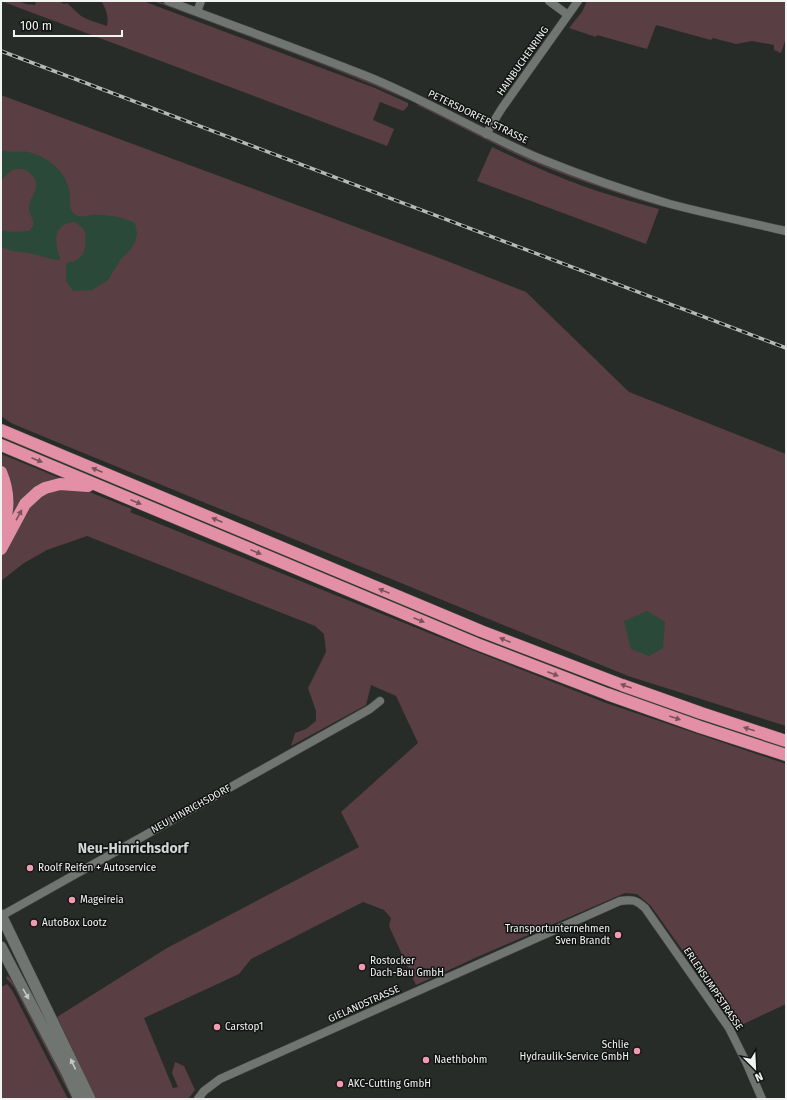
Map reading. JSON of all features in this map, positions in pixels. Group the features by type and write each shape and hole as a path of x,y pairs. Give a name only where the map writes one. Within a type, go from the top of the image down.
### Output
{"highway":[{"path":"1,421 25,434 44,448"},
{"path":"1,430 481,631 622,685 786,741"},
{"path":"1,445 477,644 607,694 700,727 786,755"},
{"path":"1,472 5,481 8,498 6,517 1,531"},
{"path":"1,549 25,504 38,492 45,488 60,484 100,487"}],"main road":[{"name":"NEU HINRICHSDORF","path":"1,916 5,928 90,1099"},
{"path":"1,947 79,1099"}],"street":[{"name":"PETERSDORFER STRASSE","path":"168,1 364,75 416,98 486,134 542,159 601,182 669,203 786,231"},
{"path":"197,12 201,1"},
{"path":"549,1 568,15"},
{"name":"HAINBUCHENRING","path":"486,134 502,108 578,1"},
{"name":"NEU HINRICHSDORF","path":"1,916 370,709 380,701"},
{"name":"GIELANDSTRASSE","path":"198,1099 204,1091 220,1079 620,901 633,900"},
{"name":"ERLENSUMPFSTRASSE","path":"633,900 645,908 729,1028 743,1055 762,1099"}],"shaded area":[{"path":"1,1 18,1 35,5 36,1 59,1 64,4 67,3 81,16 107,26 107,13 101,1 143,1 375,88 408,103 408,106 403,111 380,102 373,120 394,129 387,146"},
{"path":"153,1 158,1 377,84 407,97 409,100 314,61"},
{"path":"587,1 786,1 786,38 781,53 774,50 774,45 752,41 736,44 713,38 711,40 656,25 647,49 597,35 596,37 569,28 582,12"},
{"path":"1,95 442,259 526,292 629,392 786,454 786,726 628,676 47,438 11,423 1,416"},
{"path":"420,104 507,147 663,205 663,207 601,188 540,165 417,105"},
{"path":"492,147 551,174 612,196 659,209 646,244 477,181"},
{"path":"1,150 35,154 54,165 64,176 67,182 70,192 71,211 77,216 112,216 126,219 135,223 137,233 135,242 131,249 121,259 108,280 92,290 73,291 66,281 66,263 73,262 82,256 86,241 84,229 75,222 68,223 63,226 57,234 56,240 60,258 59,260 13,251 1,247 1,230 11,232 29,231 32,228 34,223 29,205 35,192 36,182 29,172 17,169 9,172 1,182"},
{"path":"1,454 62,479 50,483 1,538 6,476 1,465"},
{"path":"82,489 132,509 130,512 606,703 786,764 786,1004 737,1027 651,906 637,894 625,893 416,985 389,926 391,918 384,910 363,902 251,959 239,974 144,1018 173,1088 178,1087 172,1073 175,1062 184,1066 195,1090 188,1099 96,1099 57,1017 167,948 359,847 341,812 418,743 396,696 371,685 366,705 291,746 295,733 306,729 316,721 316,711 308,688 326,652 324,634 315,626 87,536 47,550 24,563 1,581 1,555 24,513 48,490"},
{"path":"647,611 665,622 663,648 649,656 631,649 624,621"},
{"path":"8,976 18,989 74,1099 72,1099 14,987 6,978"},
{"path":"7,984 12,990 68,1099 1,1099 1,987"}],"railway":[{"path":"1,51 786,348"}],"place":[{"name":"Roolf Reifen + Autoservice","path":"30,868"},
{"name":"Mageireia","path":"72,900"},
{"name":"AutoBox Lootz","path":"34,923"},
{"name":"Transportunternehmen Sven Brandt","path":"618,935"},
{"name":"Rostocker Dach-Bau GmbH","path":"362,967"},
{"name":"Carstop1","path":"217,1027"},
{"name":"Schlie Hydraulik-Service GmbH","path":"637,1051"},
{"name":"Naethbohm","path":"426,1060"},
{"name":"AKC-Cutting GmbH","path":"340,1084"}],"district":[{"name":"Neu-Hinrichsdorf","path":"133,848"}]}
